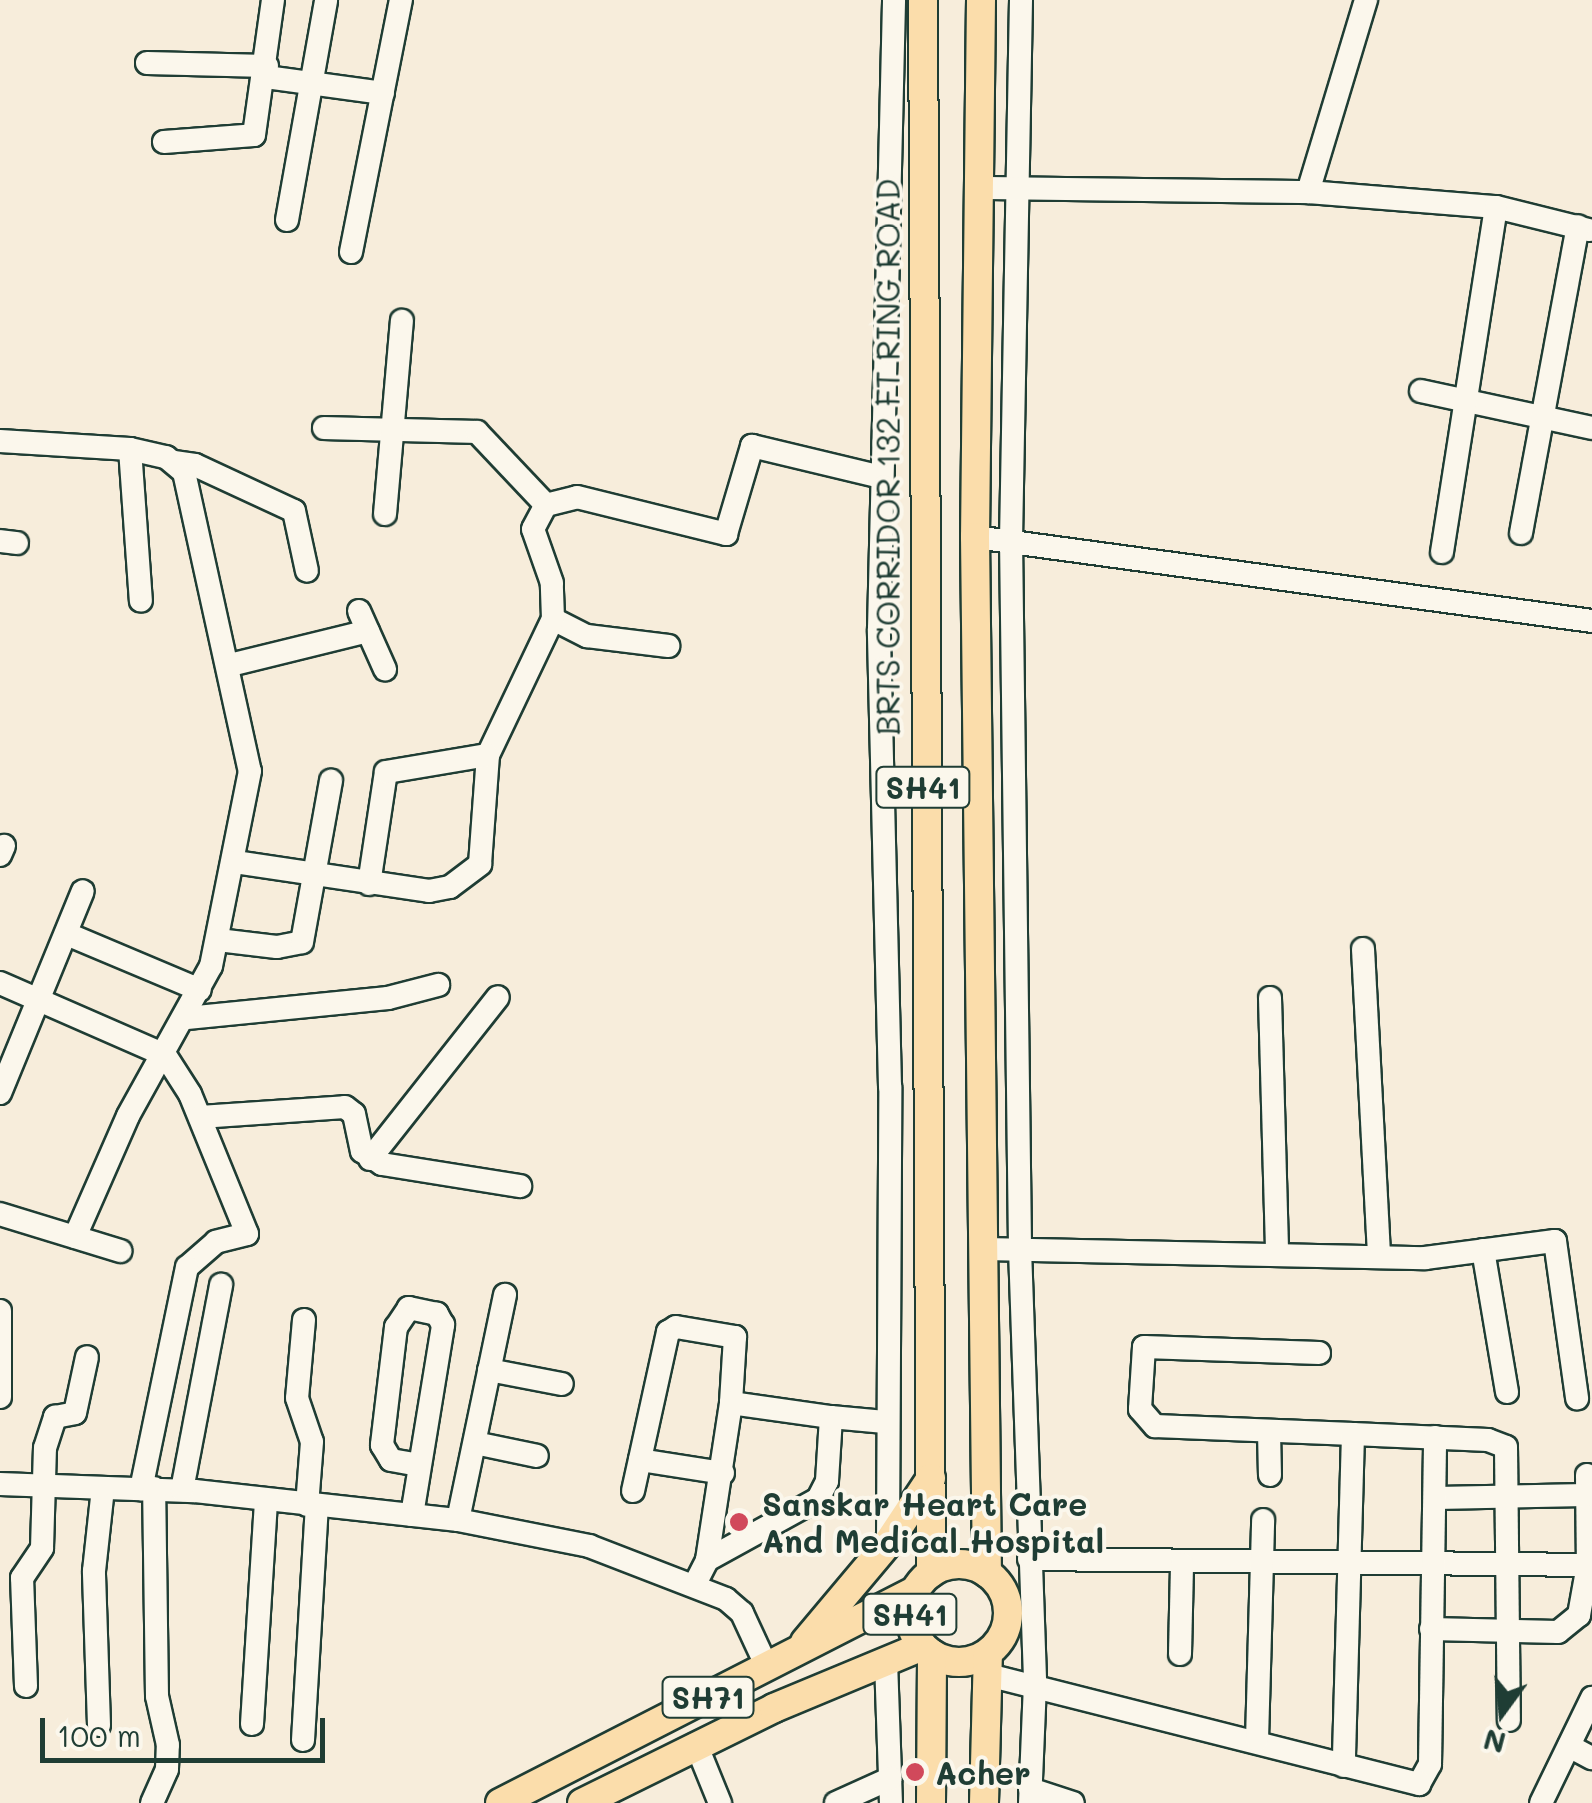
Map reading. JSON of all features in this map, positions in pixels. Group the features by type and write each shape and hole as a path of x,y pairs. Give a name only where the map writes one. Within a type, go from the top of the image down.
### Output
{"main road":[{"name":"BRTS CORRIDOR 132 FT RING ROAD","path":"923,0 931,1478 923,1582"},
{"name":"SH41","path":"981,0 975,537 987,1572"},
{"path":"794,1654 888,1543 931,1478"},
{"name":"SH41","path":"984,1803 988,1664 1004,1636 1009,1612 1003,1590 987,1572 964,1564 923,1582 912,1626 928,1650 954,1662 988,1664"},
{"name":"SH71","path":"511,1801 794,1654 923,1582"},
{"name":"SH41","path":"928,1650 932,1803"},
{"name":"SH71","path":"582,1803 696,1744 886,1660 928,1650"}],"street":[{"path":"164,142 247,140 258,127 273,0"},
{"path":"287,220 326,0"},
{"path":"351,252 401,0"},
{"path":"888,1543 885,1422 890,1088 881,477 894,0"},
{"path":"1021,0 1010,539 1020,1249 1035,1684 1030,1796 1073,1803"},
{"path":"1308,192 1366,0"},
{"path":"147,63 266,71 314,84 383,93"},
{"path":"979,188 1308,192 1496,206 1585,228 1541,418 1521,533"},
{"path":"1442,552 1496,206"},
{"path":"385,514 389,428 402,322"},
{"path":"1422,390 1592,428"},
{"path":"324,428 476,432 546,505"},
{"path":"0,441 130,449 195,465 294,510 307,571"},
{"path":"236,862 429,891 450,887 480,864 488,755 553,619 552,583 533,529 546,505 577,497 726,534 752,446 881,477"},
{"path":"130,449 140,600"},
{"path":"75,1237 128,1116 200,990 218,940 236,862 250,771 188,481 174,462"},
{"path":"975,537 1592,621"},
{"path":"553,619 586,636 668,646"},
{"path":"230,665 363,621 386,669"},
{"path":"369,884 386,772 488,755"},
{"path":"218,940 295,946 306,932 331,781"},
{"path":"0,1093 83,891"},
{"path":"67,934 200,990"},
{"path":"1363,949 1379,1257"},
{"path":"0,983 165,1054 200,1116 248,1234 216,1242 188,1267 147,1489 158,1696 168,1746 168,1769 152,1803"},
{"path":"187,1018 388,998 438,984"},
{"path":"370,1159 498,997"},
{"path":"1270,998 1278,1254"},
{"path":"200,1116 345,1107 354,1114 370,1159"},
{"path":"370,1159 520,1186"},
{"path":"0,1214 120,1251"},
{"path":"985,1249 1379,1257 1554,1241 1577,1398"},
{"path":"1483,1250 1506,1392"},
{"path":"182,1490 222,1285"},
{"path":"458,1520 505,1295"},
{"path":"412,1515 443,1325 437,1314 408,1308 396,1327 382,1445 391,1460 420,1465"},
{"path":"0,1312 0,1397"},
{"path":"303,1740 312,1505 312,1442 297,1398 304,1320"},
{"path":"633,1491 668,1332 676,1327 736,1337 723,1473 707,1560 695,1584"},
{"path":"1319,1353 1144,1347 1140,1409 1148,1421 1269,1432 1500,1442 1509,1456 1509,1720"},
{"path":"26,1686 22,1578 42,1548 48,1436 56,1418 74,1413 87,1357"},
{"path":"490,1370 562,1384"},
{"path":"731,1403 885,1422"},
{"path":"707,1560 818,1499 826,1481 831,1418"},
{"path":"1269,1432 1270,1475"},
{"path":"1344,1766 1353,1564 1353,1434"},
{"path":"988,1664 1035,1684 1256,1740 1404,1785 1419,1784 1428,1775 1435,1437"},
{"path":"475,1442 536,1456"},
{"path":"640,1460 723,1473"},
{"path":"0,1484 182,1490 458,1520 590,1546 695,1584 742,1613 767,1667"},
{"path":"1431,1629 1558,1632 1572,1625 1588,1564 1588,1485 1510,1496 1435,1498"},
{"path":"100,1725 94,1571 103,1488"},
{"path":"252,1724 266,1499"},
{"path":"1256,1740 1266,1562 1263,1520"},
{"path":"1029,1559 1508,1567 1588,1564"},
{"path":"1180,1654 1182,1564"},
{"path":"886,1660 891,1803"},
{"path":"1540,1803 1592,1698"},
{"path":"696,1744 720,1803"},
{"path":"1569,1746 1592,1758"},
{"path":"836,1803 890,1778"}],"place":[{"name":"Sanskar Heart Care And Medical Hospital","path":"739,1522"},
{"name":"Acher","path":"915,1772"}]}
